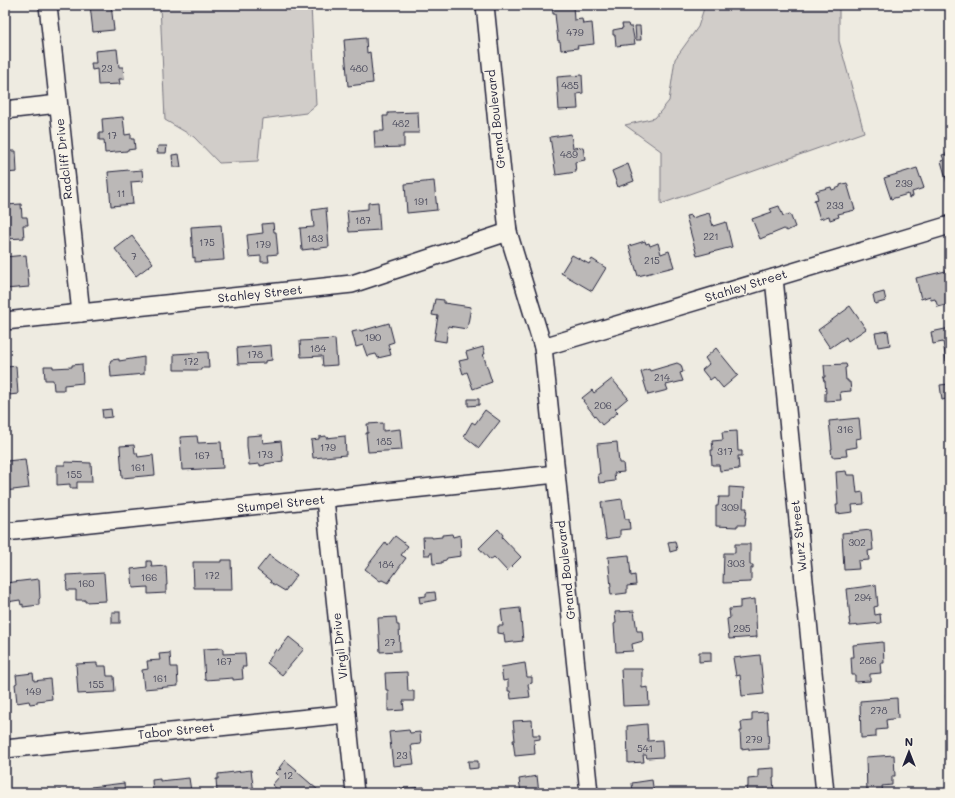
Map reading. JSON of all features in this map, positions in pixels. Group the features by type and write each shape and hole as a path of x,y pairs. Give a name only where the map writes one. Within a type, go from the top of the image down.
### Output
{"street":[{"name":"Radcliff Drive","path":"48,5 81,313"},
{"name":"Grand Boulevard","path":"485,5 508,232 543,347 589,793"},
{"path":"5,110 58,104"},
{"name":"Stahley Street","path":"543,347 950,225"},
{"name":"Stahley Street","path":"5,321 352,284 508,232"},
{"name":"Wurz Street","path":"774,278 825,793"},
{"name":"Stumpel Street","path":"5,532 325,500 556,474"},
{"name":"Virgil Drive","path":"325,500 355,793"},
{"name":"Tabor Street","path":"5,749 347,714"}],"shaded area":[{"path":"160,5 311,5 316,105 306,113 262,119 258,161 219,163 194,137 165,120"},
{"path":"705,5 839,5 839,41 864,132 661,204 661,151 625,125 655,118 669,101 675,59 698,27"}],"building":[{"path":"90,5 111,5 114,30 93,32"},
{"path":"552,5 573,5 574,20 582,19 583,24 592,23 594,44 561,50"},
{"path":"622,24 628,24 629,27 632,27 635,44 616,46 613,30 623,28"},
{"path":"635,26 640,26 641,40 636,40"},
{"path":"366,38 367,53 370,52 373,83 348,86 344,40"},
{"path":"117,49 119,67 123,67 124,79 119,79 120,84 98,85 97,69 92,70 91,63 96,63 95,51"},
{"path":"582,75 583,93 577,94 578,109 559,110 557,77"},
{"path":"418,112 419,133 404,133 404,147 375,148 374,131 384,131 383,116 388,116 388,113"},
{"path":"123,117 125,135 131,134 131,139 134,139 135,149 105,153 104,140 99,140 99,133 103,133 102,119"},
{"path":"571,134 573,148 583,147 585,160 575,162 576,172 556,175 550,137"},
{"path":"158,146 167,146 166,153 157,153"},
{"path":"5,151 16,151 17,172 6,173 7,181 5,181"},
{"path":"950,153 950,181 947,182 941,161 944,160 942,155"},
{"path":"179,154 181,167 173,167 172,155"},
{"path":"628,164 634,181 618,187 612,171"},
{"path":"917,168 924,188 912,192 913,196 909,198 908,194 891,199 884,178"},
{"path":"142,170 143,181 131,182 133,204 111,206 108,172"},
{"path":"434,181 437,210 407,213 405,184"},
{"path":"847,183 855,210 838,214 839,217 830,220 829,216 820,219 814,200 818,199 816,191 831,187 832,190"},
{"path":"378,202 380,230 349,232 347,211 368,209 368,203"},
{"path":"21,204 22,217 27,217 28,225 23,225 24,238 5,239 5,205"},
{"path":"779,206 783,216 790,214 795,227 787,231 784,229 760,239 752,219 772,212 770,209"},
{"path":"326,208 329,247 302,250 300,228 314,227 312,210"},
{"path":"709,213 713,226 726,222 732,247 697,256 686,216 691,215 692,218"},
{"path":"273,223 274,232 276,232 278,254 268,255 269,262 261,262 261,256 249,257 247,235 263,233 262,224"},
{"path":"221,225 224,260 195,262 195,257 193,258 191,227"},
{"path":"132,236 153,263 136,276 115,249"},
{"path":"645,241 646,244 649,243 650,246 658,243 661,254 669,251 674,267 638,276 629,246"},
{"path":"26,255 29,287 5,289 5,257"},
{"path":"572,255 589,264 592,259 606,268 592,291 561,273"},
{"path":"950,270 950,304 938,307 935,299 931,300 930,296 921,299 916,278"},
{"path":"884,292 886,301 875,304 873,295"},
{"path":"435,299 444,300 444,303 471,307 467,329 448,326 446,342 434,340 438,316 432,315"},
{"path":"850,306 866,329 848,341 846,337 830,348 818,330"},
{"path":"389,323 394,342 388,344 391,355 378,358 376,354 367,356 363,345 356,347 352,332"},
{"path":"950,328 950,361 946,361 943,342 933,344 931,332"},
{"path":"888,331 890,345 878,347 875,333"},
{"path":"335,339 337,365 323,366 322,356 301,357 300,341"},
{"path":"271,345 272,360 265,361 265,363 238,364 237,348"},
{"path":"483,347 485,354 483,354 492,382 473,389 467,372 463,374 459,361 468,359 466,352"},
{"path":"716,348 738,375 723,388 714,377 710,380 702,370 709,364 705,358"},
{"path":"208,352 209,368 201,368 201,370 174,370 174,354"},
{"path":"144,357 144,374 111,377 111,360 119,359 119,361"},
{"path":"677,363 681,365 683,372 680,373 683,381 666,385 668,390 648,395 641,372 649,369 650,371"},
{"path":"82,364 83,383 64,385 64,390 54,390 53,380 45,380 44,366 53,366 53,368 72,367 72,365"},
{"path":"846,364 846,380 850,382 851,391 840,392 841,400 825,401 825,381 823,377 825,377 824,365"},
{"path":"16,366 18,394 9,395 9,390 5,390 5,374 7,374 7,367"},
{"path":"612,379 628,398 615,409 618,412 602,425 582,398 592,390 594,393"},
{"path":"949,382 950,398 942,400 940,385 949,384"},
{"path":"468,399 479,399 479,405 468,406"},
{"path":"111,409 112,417 103,418 102,410"},
{"path":"485,410 500,421 479,448 464,436 472,422 475,424"},
{"path":"859,418 861,438 856,439 857,447 846,449 847,456 832,457 829,421"},
{"path":"383,423 383,431 400,429 402,450 368,452 366,433 368,433 367,424"},
{"path":"737,431 738,451 742,451 742,456 738,456 739,469 720,471 719,465 712,465 712,441 723,440 722,432"},
{"path":"262,435 263,443 281,441 283,461 260,466 260,464 249,465 247,436"},
{"path":"197,436 198,443 221,442 223,468 182,470 180,437"},
{"path":"326,436 326,438 345,436 346,455 313,458 311,440"},
{"path":"617,442 619,463 623,463 624,472 614,473 615,481 599,483 598,474 600,474 597,444"},
{"path":"134,445 135,453 137,453 138,457 153,455 155,475 122,478 120,446"},
{"path":"25,459 29,488 5,491 5,469 8,469 7,461"},
{"path":"65,462 91,463 92,482 77,482 77,488 70,488 70,484 57,485 57,465 65,465"},
{"path":"846,471 847,475 855,475 857,493 863,492 864,504 852,505 853,512 837,514 836,505 838,505 836,472"},
{"path":"729,487 744,488 743,508 747,508 745,525 737,525 737,527 716,526 716,506 718,506 719,497 729,497"},
{"path":"622,499 625,519 629,519 630,529 620,530 620,537 606,539 601,502"},
{"path":"498,529 503,535 502,537 521,557 507,571 494,557 490,560 479,548"},
{"path":"871,530 873,550 868,551 869,560 858,561 859,569 844,570 842,533"},
{"path":"452,534 453,537 460,535 461,556 447,558 446,560 442,561 442,563 433,564 432,553 430,553 430,555 424,555 423,537 442,537 442,535"},
{"path":"395,536 408,546 401,555 406,558 388,583 382,580 380,581 365,569 386,542 388,545"},
{"path":"675,541 677,550 670,552 668,542"},
{"path":"735,544 750,544 750,565 753,565 753,568 751,568 751,582 723,583 724,553 735,553"},
{"path":"269,555 297,575 285,591 270,582 271,581 257,570"},
{"path":"629,555 631,576 635,575 636,585 627,586 627,593 611,595 608,557"},
{"path":"221,560 231,560 232,590 194,588 193,562 221,562"},
{"path":"147,561 151,561 152,567 166,566 166,593 148,594 148,587 133,588 131,569 147,567"},
{"path":"104,573 106,601 85,602 85,600 76,600 76,590 67,590 66,575"},
{"path":"39,579 39,605 23,607 20,600 7,602 5,583"},
{"path":"876,585 878,606 874,607 875,615 880,614 881,623 850,626 847,589"},
{"path":"435,592 436,600 420,603 419,597 426,596 426,593"},
{"path":"755,599 757,637 729,639 727,619 730,618 729,609 740,608 740,601"},
{"path":"520,608 523,641 505,643 504,634 498,633 498,626 503,626 501,610"},
{"path":"634,611 637,631 642,631 643,641 632,644 633,651 616,652 614,624 616,623 615,612"},
{"path":"112,612 120,612 120,623 112,623"},
{"path":"396,617 397,625 399,625 400,651 380,652 378,618"},
{"path":"289,637 304,649 282,675 267,663 276,649 278,651"},
{"path":"883,642 884,663 880,663 881,673 870,674 870,681 855,682 855,675 852,675 851,657 854,657 853,645"},
{"path":"223,648 223,654 245,653 246,667 242,667 243,679 233,680 233,678 205,680 203,649"},
{"path":"699,652 711,652 711,661 699,662"},
{"path":"170,653 171,667 177,667 178,686 144,689 142,670 148,669 147,661 160,660 159,654"},
{"path":"760,655 764,694 742,696 740,675 736,676 733,658"},
{"path":"97,663 97,666 106,666 107,676 114,676 115,692 78,694 76,664"},
{"path":"525,663 527,677 532,677 532,683 528,684 530,697 511,699 510,691 508,691 508,680 503,681 501,667"},
{"path":"621,669 642,669 642,688 648,687 649,705 623,706"},
{"path":"407,672 408,691 414,691 414,701 403,701 404,710 388,711 388,690 386,690 385,673"},
{"path":"33,673 34,681 50,679 52,699 37,701 37,703 30,704 29,701 17,703 15,684 17,683 16,675"},
{"path":"950,694 950,711 948,711 946,695"},
{"path":"897,698 898,718 886,720 887,729 876,730 876,737 861,738 860,701"},
{"path":"767,712 769,749 741,749 741,722 752,721 752,713"},
{"path":"532,720 533,735 540,735 540,739 534,740 535,754 515,756 513,721"},
{"path":"647,724 648,741 662,740 663,757 647,758 646,755 643,755 644,762 628,763 627,726"},
{"path":"409,730 410,733 420,732 421,744 411,745 414,764 393,766 389,732"},
{"path":"894,755 895,776 892,776 892,785 882,786 883,793 867,793 866,757"},
{"path":"285,760 318,790 316,793 282,793 272,785 279,777 275,773 281,769 279,768"},
{"path":"468,761 478,761 478,768 469,769"},
{"path":"774,768 774,793 747,793 746,787 748,787 748,779 758,778 758,769"},
{"path":"251,770 254,793 217,792 216,779 218,779 218,774"},
{"path":"537,776 539,793 521,793 519,779"},
{"path":"189,778 191,791 193,793 153,793 152,780 160,779 160,781"},
{"path":"652,780 654,793 633,793 632,783"},
{"path":"124,783 125,793 92,793 91,787"},
{"path":"424,787 424,793 397,793 396,789"},
{"path":"61,790 61,793 31,793"}]}
